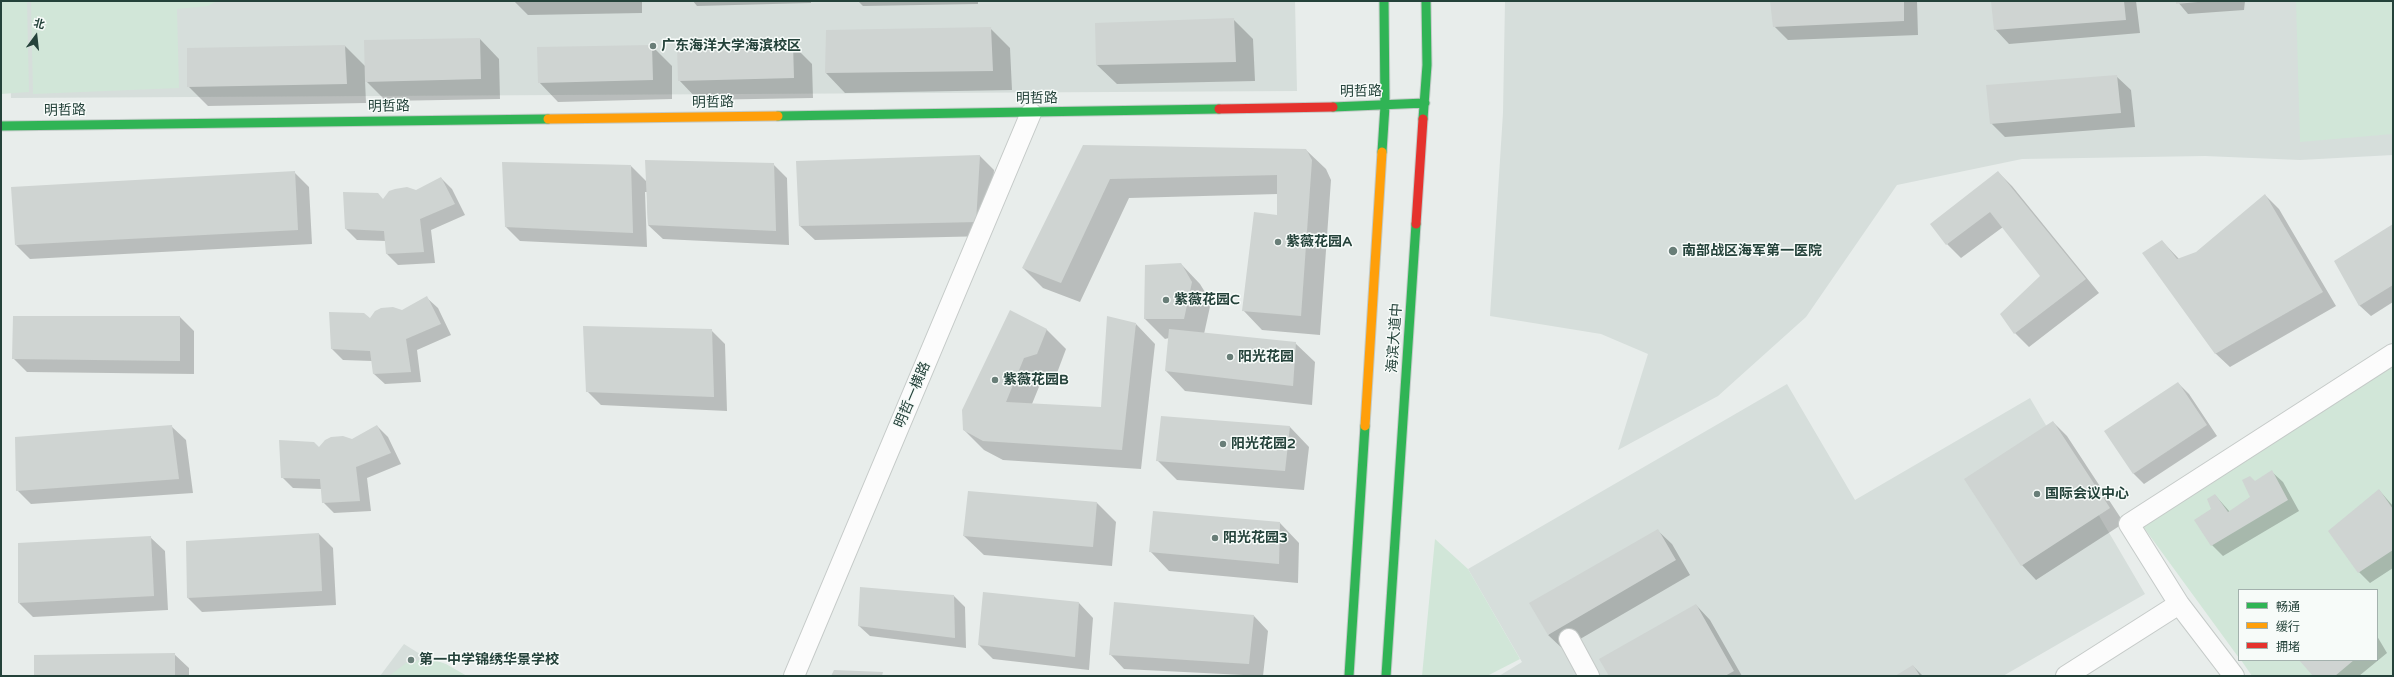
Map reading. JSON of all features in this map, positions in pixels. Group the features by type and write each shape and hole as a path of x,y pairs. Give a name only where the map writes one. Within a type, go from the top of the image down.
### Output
{"street":[{"name":"海滨大道中","path":"1349,676 1384,106 1384,1"},
{"name":"海滨大道中","path":"1386,676 1428,65 1426,1"},
{"name":"明哲路","path":"1,126 1031,113 1384,106 1425,103"},
{"name":"明哲一横路","path":"794,676 1031,113"},
{"path":"2234,676 2179,604 2129,524 2393,354"},
{"path":"2066,676 2179,604"},
{"path":"1569,639 1589,676"}],"shaded area":[{"name":"广东海洋大学海滨校区","path":"9,1 1295,1 1297,91 11,98"},
{"name":"南部战区海军第一医院","path":"1505,1 2393,1 2393,155 2300,160 2205,156 2022,159 1897,185 1806,317 1718,396 1618,450 1648,354 1601,334 1490,316 1503,113"},
{"path":"1787,384 1855,500 2030,398 2145,594 2003,676 1499,676 1522,662 1468,569"},
{"name":"第一中学锦绣华景学校","path":"404,644 455,676 380,676"}],"green space":[{"path":"1,1 27,1 29,92 1,94"},
{"path":"31,1 217,1 208,6 177,9 179,88 33,94"},
{"path":"2296,1 2393,1 2393,134 2300,142"},
{"path":"2393,357 2393,676 2252,676 2242,661 2378,661 2378,589 2238,589 2238,657 2142,525"},
{"path":"1435,539 1468,569 1520,659 1487,676 1422,676"},
{"path":"428,658 446,664 467,676 389,676 406,663"}],"building":[{"path":"1770,1 1904,1 1904,21 1773,27"},
{"path":"1991,1 2124,1 2126,20 1994,30"},
{"path":"2176,1 2198,1 2198,2 2176,4"},
{"path":"1234,18 1236,62 1096,65 1095,23"},
{"path":"991,27 993,71 825,73 826,30"},
{"path":"480,38 481,79 365,82 364,40"},
{"path":"793,43 794,78 678,81 677,46"},
{"path":"345,45 347,84 187,87 187,48"},
{"path":"652,45 653,80 538,83 537,47"},
{"path":"2117,75 2121,113 1990,124 1986,85"},
{"name":"紫薇花园A","path":"1083,145 1306,149 1312,160 1301,316 1242,311 1254,212 1277,215 1277,175 1110,179 1061,283 1022,268"},
{"path":"980,155 976,222 799,226 796,161"},
{"path":"645,160 774,163 776,231 648,225"},
{"path":"502,162 631,165 633,233 505,227"},
{"path":"295,171 298,230 15,245 11,187"},
{"path":"1998,171 2086,279 2014,334 2000,314 2040,276 1990,212 1946,245 1930,224"},
{"path":"441,177 455,204 420,219 424,252 386,254 384,231 345,229 343,192 378,193 383,199 389,191 407,187 416,190"},
{"path":"2265,194 2323,292 2215,354 2142,253 2162,240 2177,259 2196,252"},
{"path":"2393,224 2393,285 2359,306 2334,261"},
{"name":"紫薇花园C","path":"1181,263 1192,282 1184,319 1144,319 1145,265"},
{"path":"427,296 441,324 406,339 411,372 373,374 370,351 331,349 329,312 364,313 370,318 375,311 381,308 393,307 402,310"},
{"name":"紫薇花园B","path":"1010,310 1047,329 1037,354 1024,358 1006,402 1101,407 1107,316 1136,323 1122,450 983,441 963,430 962,410"},
{"path":"13,316 180,316 180,361 12,359"},
{"path":"583,326 712,329 714,397 586,392"},
{"name":"阳光花园","path":"1169,329 1296,342 1293,386 1165,371"},
{"path":"2178,382 2207,425 2133,474 2104,431"},
{"name":"阳光花园2","path":"1161,416 1290,426 1285,471 1156,461"},
{"name":"国际会议中心","path":"2053,421 2110,508 2021,566 1964,479"},
{"path":"172,425 179,479 16,491 15,437"},
{"path":"377,425 391,453 356,467 360,501 322,503 320,479 281,478 279,440 314,442 319,447 325,440 331,437 343,436 352,439"},
{"path":"2272,470 2288,500 2211,546 2194,520 2211,509 2207,499 2215,494 2228,512 2250,497 2242,480 2250,476 2255,481"},
{"path":"2379,489 2393,509 2393,550 2358,573 2328,531"},
{"path":"968,491 1097,502 1093,547 963,536"},
{"name":"阳光花园3","path":"1153,511 1280,522 1279,564 1149,552"},
{"path":"1658,529 1676,560 1548,635 1529,603"},
{"path":"319,533 322,591 187,598 186,541"},
{"path":"151,536 154,596 18,603 18,543"},
{"path":"860,587 954,595 955,638 858,626"},
{"path":"983,592 1079,602 1075,657 978,645"},
{"path":"1114,602 1254,615 1249,664 1109,655"},
{"path":"1696,604 1734,671 1725,676 1609,676 1599,659"},
{"path":"175,653 175,676 34,676 34,655"},
{"path":"2300,661 2353,661 2335,676 2313,676"},
{"path":"1913,665 1920,676 1895,676"},
{"path":"834,670 883,672 882,676 831,676"}],"traffic: fast":[{"path":"1382,152 1385,106 1384,1"},
{"path":"1423,119 1427,65 1426,1"},
{"path":"1333,107 1425,103"},
{"path":"778,116 1219,109"},
{"path":"1,126 548,119"},
{"path":"1386,676 1416,224"},
{"path":"1349,676 1365,426"}],"traffic: slow":[{"path":"548,119 778,116"},
{"path":"1365,426 1382,152"}],"traffic: jam":[{"path":"1219,109 1333,107"},
{"path":"1416,224 1423,119"}],"place":[{"name":"广东海洋大学海滨校区","path":"653,46"},
{"name":"紫薇花园A","path":"1278,242"},
{"name":"南部战区海军第一医院","path":"1673,251"},
{"name":"紫薇花园C","path":"1166,300"},
{"name":"阳光花园","path":"1230,357"},
{"name":"紫薇花园B","path":"995,380"},
{"name":"阳光花园2","path":"1223,444"},
{"name":"国际会议中心","path":"2037,494"},
{"name":"阳光花园3","path":"1215,538"},
{"name":"第一中学锦绣华景学校","path":"411,660"}]}
